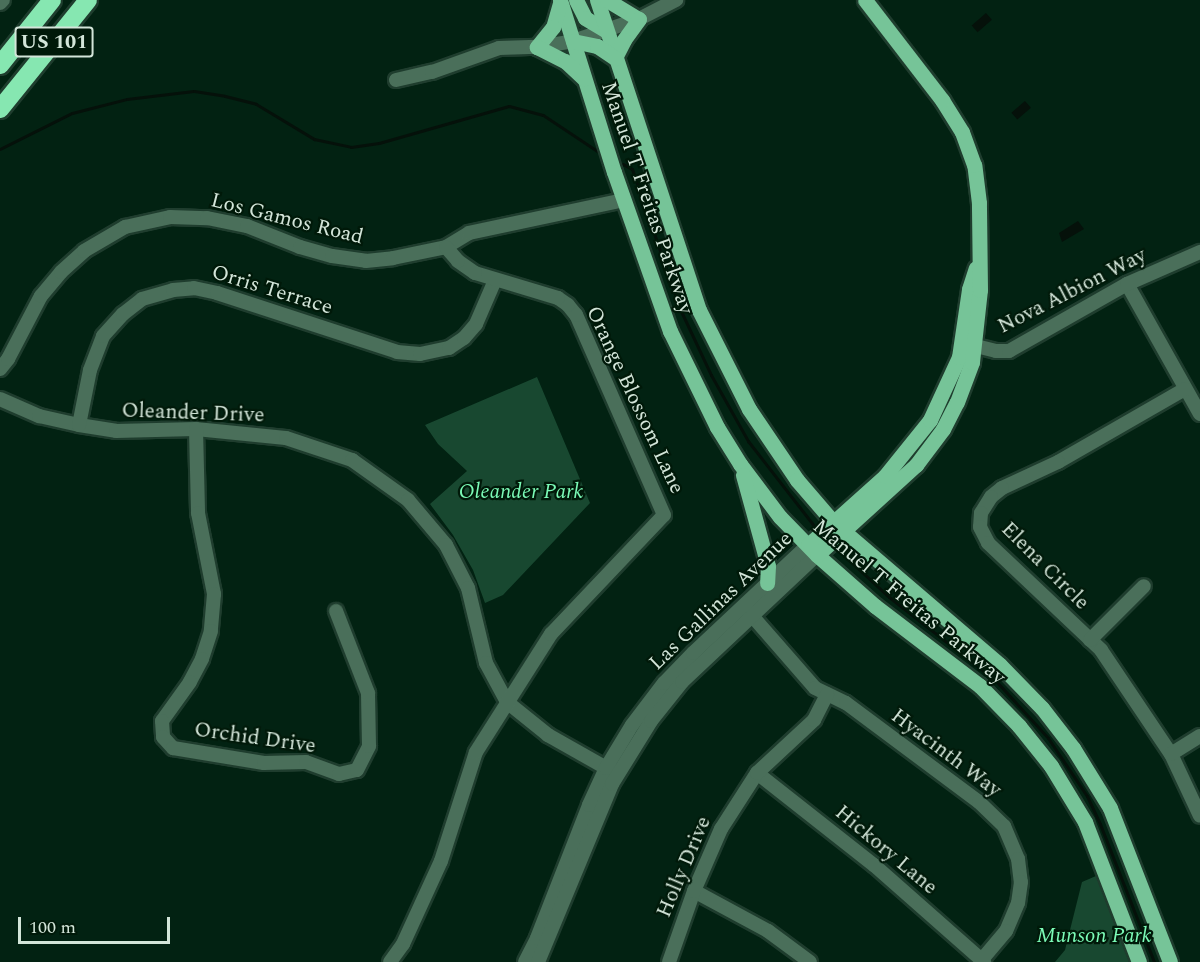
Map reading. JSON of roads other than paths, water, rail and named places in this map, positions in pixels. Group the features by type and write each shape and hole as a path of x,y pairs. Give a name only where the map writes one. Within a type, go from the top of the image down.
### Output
{"highway":[{"name":"US 101","path":"0,65 52,0"},
{"name":"US 101","path":"0,109 88,0"},
{"path":"21,84 102,0"}],"main road":[{"path":"560,0 553,27 537,46 565,61 586,82"},
{"name":"Manuel T Freitas Parkway","path":"560,0 614,172 670,331 717,426 740,464 780,517 826,539 1000,665 1042,708 1073,748 1110,808 1170,962"},
{"path":"576,0 585,18 605,30"},
{"name":"Manuel T Freitas Parkway","path":"597,0 699,310 726,365 770,442 797,480 826,539 875,606 980,686 1038,750 1085,822 1139,962"},
{"path":"573,41 597,46 615,58 639,19 606,0"},
{"name":"Las Gallinas Avenue","path":"826,539 900,481 933,445 957,402 972,362 968,344 969,289 979,259 979,203 974,165 962,132 942,100 865,0"},
{"name":"Las Gallinas Avenue","path":"826,539 920,436 968,344"},
{"path":"920,436 933,445"},
{"path":"740,464 768,566 767,583"}],"street":[{"path":"396,80 432,72 499,48 573,41 639,19 676,0"},
{"name":"Los Gamos Road","path":"0,369 8,359 41,296 61,272 84,251 126,227 170,217 207,218 247,226 300,247 332,256 366,261 447,247 469,233 624,200"},
{"name":"Orange Blossom Lane","path":"390,962 403,944 441,861 477,752 507,702 551,634 664,515 576,315 558,298 475,273 458,261 447,247"},
{"name":"Nova Albion Way","path":"968,344 996,351 1010,351 1127,284 1200,252"},
{"name":"Orris Terrace","path":"79,426 90,370 103,336 123,314 142,299 173,290 201,290 397,352 420,354 449,348 464,338 476,324 495,280"},
{"path":"1127,284 1200,414"},
{"name":"Elena Circle","path":"1185,389 1058,462 1002,488 991,497 981,513 980,527 988,543 1101,650 1171,754 1200,816"},
{"name":"Oleander Drive","path":"0,399 39,416 79,426 116,431 196,429 285,438 352,460 408,500 446,545 468,588 486,663 507,702 548,735 612,771"},
{"name":"Orchid Drive","path":"196,429 198,513 214,594 211,631 202,659 190,682 162,721 163,737 173,748 264,763 306,762 339,774 357,770 369,746 368,693 336,611"},
{"name":"Las Gallinas Avenue","path":"747,610 767,583 826,539"},
{"name":"Las Gallinas Avenue","path":"525,962 633,725 664,683 826,539"},
{"path":"1090,640 1144,586"},
{"path":"747,610 814,687 827,694"},
{"name":"Holly Drive","path":"669,962 694,891 721,829 757,773 814,720 827,694"},
{"name":"Hyacinth Way","path":"827,694 846,703 979,802 1004,826 1018,859 1021,882 1018,903 1006,931 983,961"},
{"path":"1171,754 1200,736"},
{"name":"Las Gallinas Avenue","path":"538,962 612,771"},
{"name":"Hickory Lane","path":"757,773 874,865 983,961"},
{"path":"694,891 768,932 810,962"}],"waterway":[{"path":"0,149 72,113 127,99 194,91 256,104 314,139 351,147 379,143 509,106 543,115 597,151"},
{"path":"623,164 632,169 680,309 711,375 748,441 815,527"},
{"path":"836,548 889,597 996,681 1048,738 1087,796 1154,962"}],"park label":[{"name":"Oleander Park","path":"521,492"},
{"name":"Munson Park","path":"1094,936"}]}
